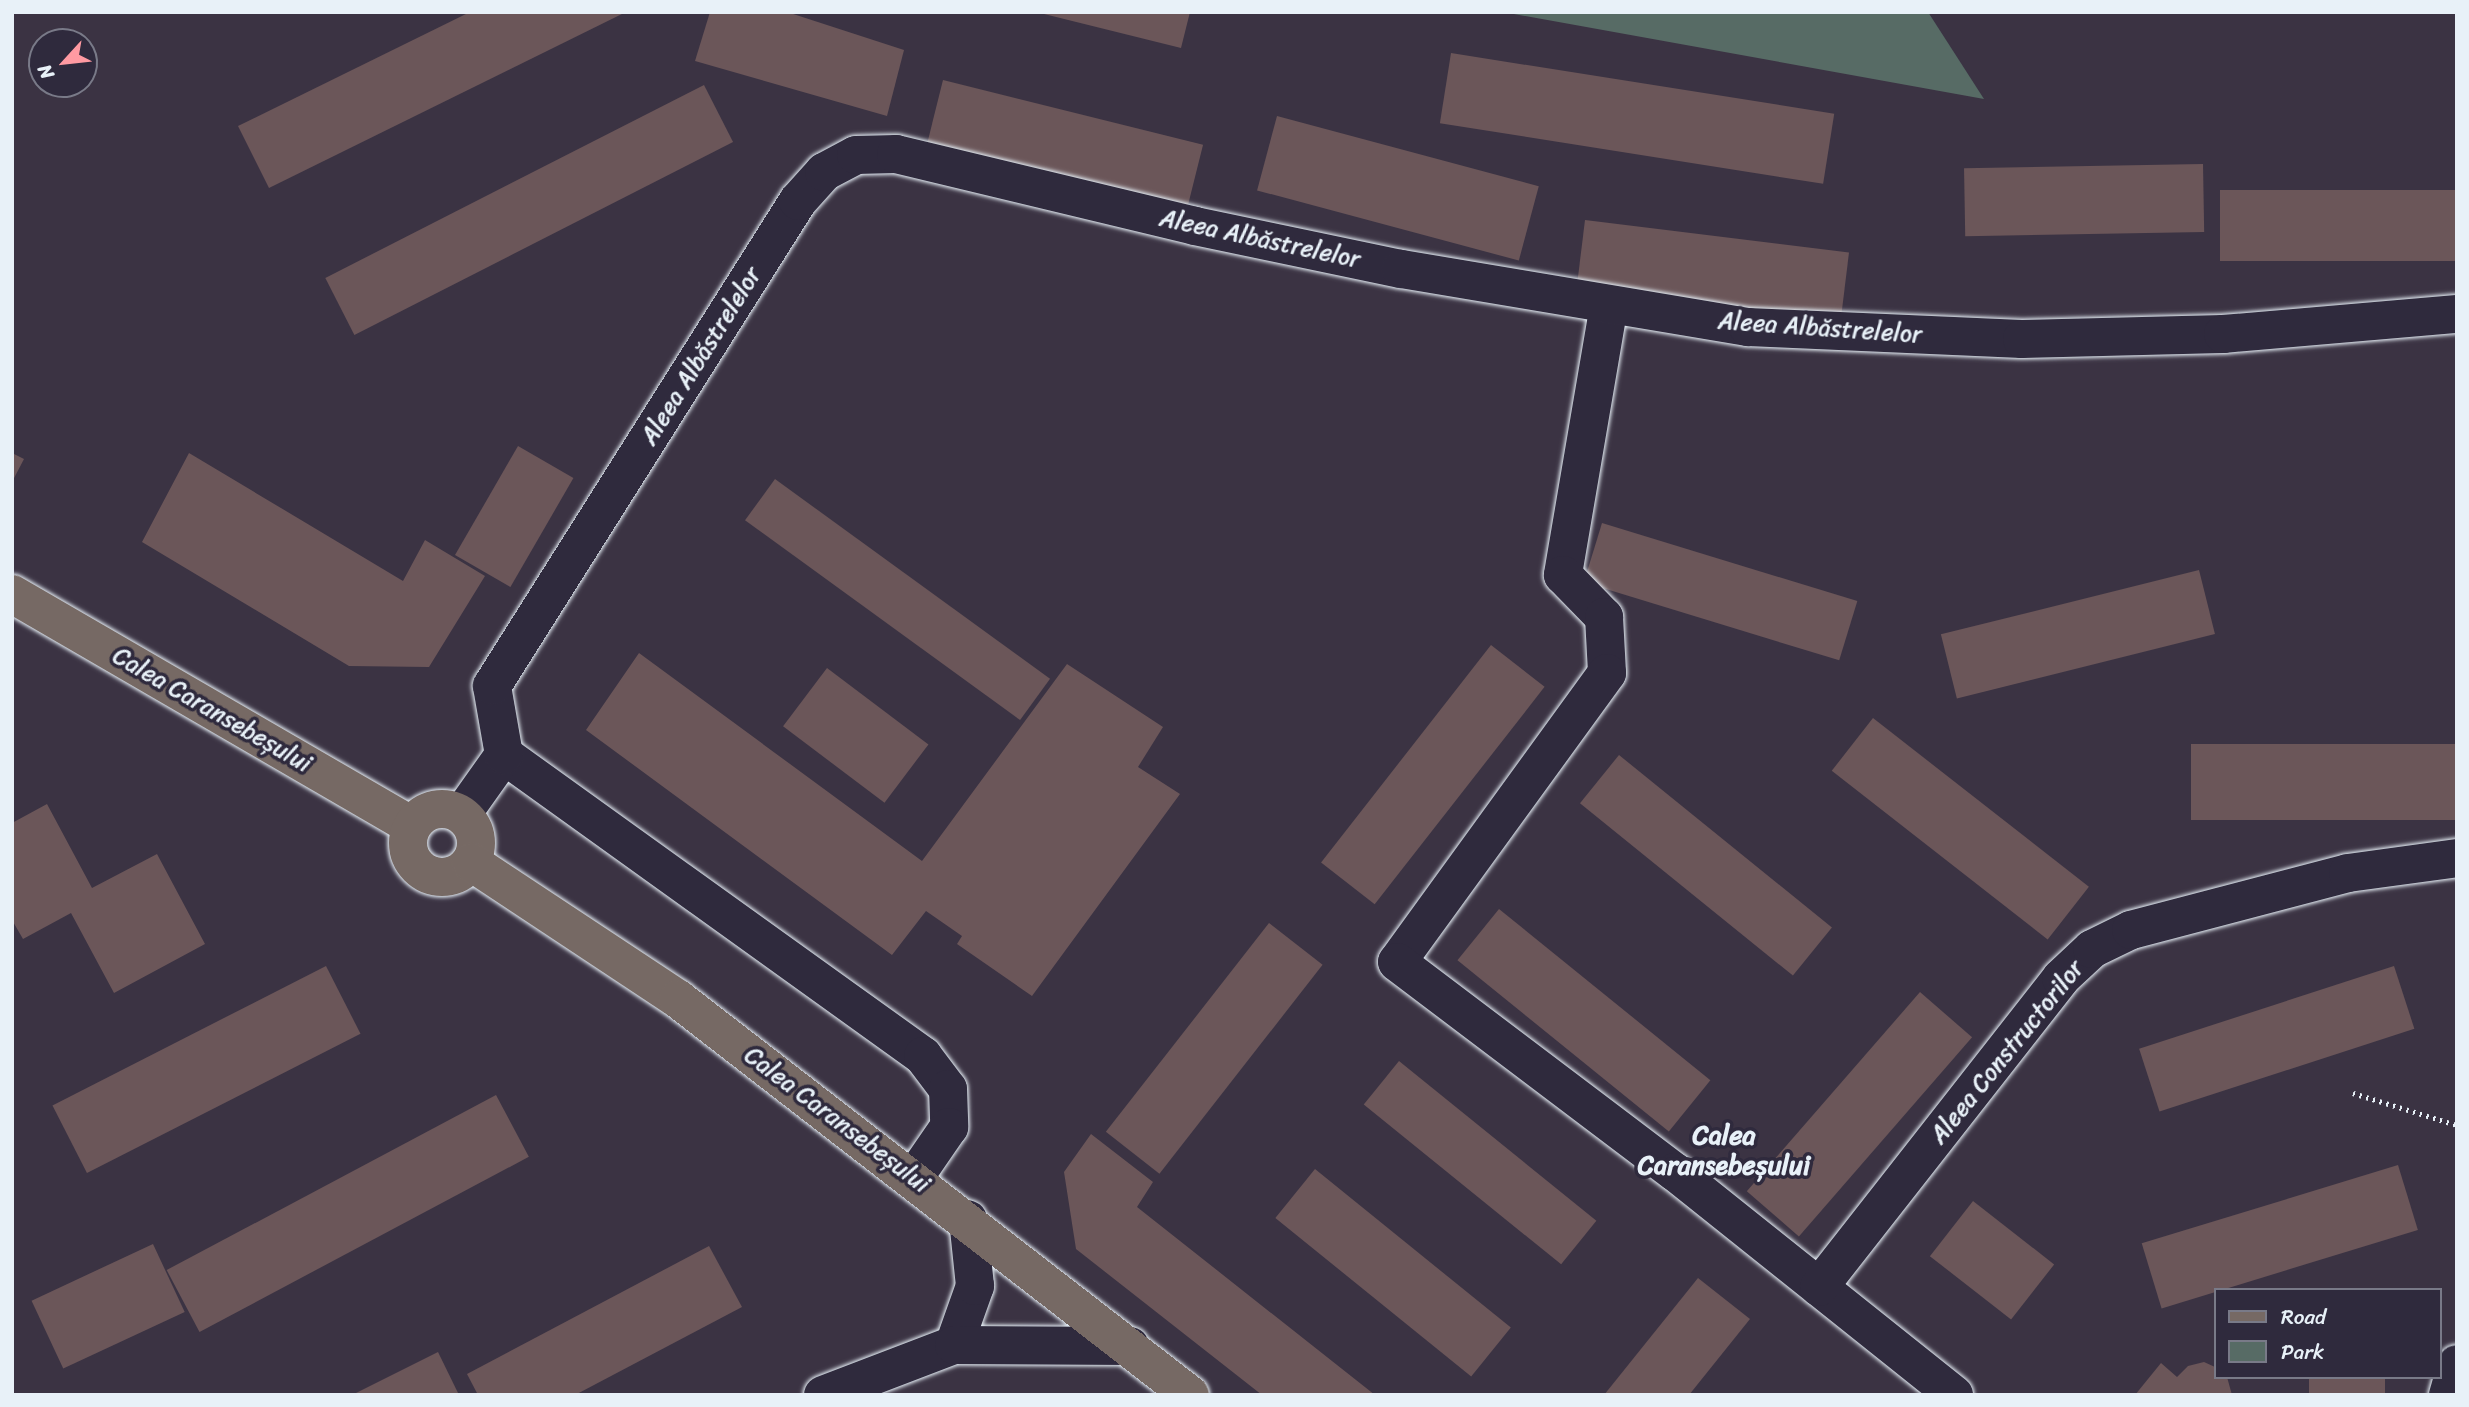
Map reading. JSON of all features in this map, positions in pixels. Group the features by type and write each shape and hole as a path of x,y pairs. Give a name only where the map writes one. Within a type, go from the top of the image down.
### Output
{"main road":[{"name":"Calea Caransebeșului","path":"12,594 412,825"},
{"path":"444,808 462,814 474,828 477,845 471,862 458,874 441,878 424,872 412,859 407,842 412,825 426,812 444,808"},
{"name":"Calea Caransebeșului","path":"471,862 678,999 968,1219 1190,1395"}],"street":[{"name":"Aleea Albăstrelelor","path":"503,755 492,686 798,201 824,172 856,155 896,154 1195,226 1609,306 1748,327 2022,339 2223,334 2457,314"},
{"path":"1609,306 1563,575 1604,617 1607,673 1397,962 1819,1287 1954,1395"},
{"path":"462,814 503,755 923,1056 948,1089 949,1128 914,1178"},
{"name":"Aleea Constructorilor","path":"1819,1287 2061,978 2092,949 2131,930 2348,873 2457,858"},
{"path":"954,1345 975,1286 968,1219"},
{"path":"823,1395 954,1345 1130,1346"},
{"path":"2448,1395 2457,1364"}],"path":[{"path":"2353,1093 2457,1125"}],"green space":[{"path":"1503,12 1928,12 1984,99"}],"building":[{"path":"470,12 626,12 269,188 238,126"},
{"path":"710,12 787,12 904,50 887,116 695,61"},
{"path":"1036,12 1190,12 1181,48"},
{"path":"1451,53 1834,114 1823,184 1440,123"},
{"path":"943,80 1203,145 1187,211 927,146"},
{"path":"704,85 733,142 354,335 325,278"},
{"path":"1277,116 1539,186 1519,261 1257,190"},
{"path":"2203,164 2204,232 1965,236 1964,168"},
{"path":"2220,190 2457,190 2457,261 2220,261"},
{"path":"1585,220 1849,252 1840,324 1576,291"},
{"path":"518,446 573,478 510,587 455,555"},
{"path":"12,453 24,459 12,482"},
{"path":"189,453 403,581 425,540 485,576 429,667 349,666 142,542"},
{"path":"775,479 1050,679 1020,720 745,520"},
{"path":"1602,523 1857,601 1839,660 1584,582"},
{"path":"2199,570 2215,634 1957,698 1941,634"},
{"path":"1491,645 1545,687 1375,904 1321,862"},
{"path":"639,653 922,861 1067,664 1163,727 1138,767 1180,794 1032,996 957,944 962,936 926,911 892,955 586,730"},
{"path":"827,668 928,744 884,803 783,726"},
{"path":"1873,718 2089,887 2048,939 1832,771"},
{"path":"2191,744 2457,744 2457,820 2191,820"},
{"path":"1619,755 1832,927 1793,976 1580,803"},
{"path":"47,804 92,888 157,854 205,944 114,993 71,913 23,939 12,920 12,823"},
{"path":"1499,909 1710,1080 1669,1131 1457,960"},
{"path":"1269,923 1323,965 1159,1174 1106,1132"},
{"path":"326,966 361,1034 87,1173 52,1105"},
{"path":"2394,966 2414,1029 2160,1112 2139,1049"},
{"path":"1920,992 1972,1037 1799,1237 1747,1191"},
{"path":"1399,1061 1596,1221 1561,1264 1364,1105"},
{"path":"496,1095 529,1157 200,1332 167,1270"},
{"path":"1091,1134 1153,1182 1137,1207 1375,1395 1262,1395 1076,1249 1064,1172"},
{"path":"2398,1165 2418,1230 2228,1288 2214,1288 2214,1292 2162,1308 2142,1243"},
{"path":"1315,1169 1511,1328 1471,1377 1275,1218"},
{"path":"1973,1201 2054,1264 2011,1320 1930,1256"},
{"path":"153,1244 185,1312 63,1369 32,1301"},
{"path":"709,1246 742,1307 575,1395 478,1395 467,1374"},
{"path":"1698,1278 1750,1319 1689,1395 1604,1395"},
{"path":"438,1352 459,1395 352,1395"},
{"path":"2204,1362 2214,1367 2214,1379 2228,1379 2232,1395 2135,1395 2161,1363 2177,1377 2188,1366"},
{"path":"2309,1379 2385,1379 2385,1395 2309,1395"}],"district":[{"name":"Calea Caransebeșului","path":"1724,1151"}]}
